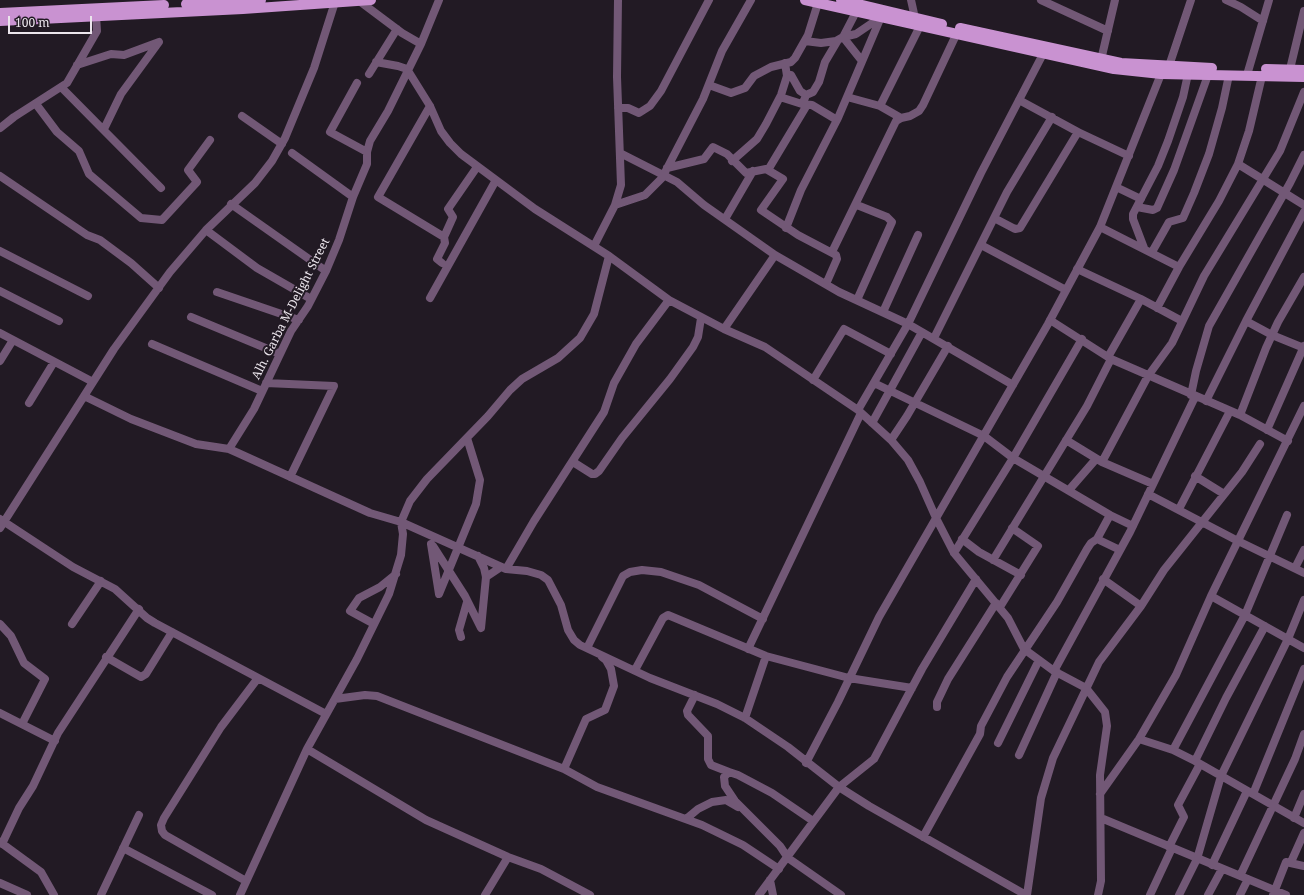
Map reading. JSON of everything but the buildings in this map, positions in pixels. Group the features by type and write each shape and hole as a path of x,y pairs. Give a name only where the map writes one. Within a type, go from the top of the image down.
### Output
{"main road":[{"path":"0,13 261,0"},
{"path":"0,21 243,9 371,0"},
{"path":"805,0 856,12 918,22 1101,60 1188,74 1229,75 1290,69 1304,70"},
{"path":"841,0 956,34 1114,69 1248,72 1262,76 1304,77"}],"street":[{"path":"358,0 397,29 421,44"},
{"name":"Alh. Garba M-Delight Street","path":"229,449 254,409 280,354 326,271 340,240 353,196 367,164 366,152 373,134 388,111 421,44 439,0"},
{"path":"594,246 615,205 621,185 618,108 618,0"},
{"path":"618,108 628,108 639,114 650,106 661,91 709,0"},
{"path":"615,205 645,196 654,188 665,172 709,85 722,51 751,0"},
{"path":"880,106 918,22 911,0"},
{"path":"1041,0 1108,31"},
{"path":"1101,60 1115,0"},
{"path":"806,763 850,678 879,616 1050,320 1100,226 1165,70 1191,0"},
{"path":"1226,0 1241,7 1263,21"},
{"path":"1248,72 1269,0"},
{"path":"326,714 147,618 115,588 73,567 1,523 114,349 170,272 206,230 255,182 272,161 282,144 314,68 335,2"},
{"path":"709,85 731,93 745,88 754,76 770,67 785,63 795,58 805,41 818,3"},
{"path":"1290,69 1304,11"},
{"path":"806,95 813,92 825,62 856,12"},
{"path":"0,128 14,117 62,87 71,77 97,31 96,16"},
{"path":"805,41 821,43 856,34 881,17"},
{"path":"786,228 800,190 837,120 881,17"},
{"path":"369,74 397,29"},
{"path":"832,252 857,205 858,198 889,133 896,121 919,111 956,34"},
{"path":"841,38 862,61"},
{"path":"77,65 111,54 124,55 159,42 121,94 104,129"},
{"path":"748,649 859,412 908,324 981,173 1043,54"},
{"path":"376,62 398,66 407,70 430,106 441,131 450,144 477,167 535,209 609,256 669,300 701,318 765,348 859,412 891,440 908,460 954,553 1008,618 1024,649 1055,672 1086,688 1105,712 1107,726 1100,775 1102,881 1098,895"},
{"path":"732,161 757,139 780,98 787,76 785,63"},
{"path":"1144,248 1133,219 1137,207 1168,142 1183,97 1188,74"},
{"path":"787,76 791,75 800,90 806,95"},
{"path":"1137,207 1153,210 1157,208 1177,162 1208,75"},
{"path":"1152,252 1169,222 1183,218 1209,154 1222,108 1229,75"},
{"path":"1158,308 1179,267 1213,212 1238,164 1249,131 1262,76"},
{"path":"357,83 330,132 366,152"},
{"path":"62,87 161,188"},
{"path":"1069,490 1099,460 1148,376 1165,355 1204,276 1280,150 1304,92"},
{"path":"768,170 804,104 806,95"},
{"path":"847,97 880,106 902,118"},
{"path":"780,98 812,105 837,120"},
{"path":"1018,100 1078,132 1129,156"},
{"path":"36,104 57,132 79,151 89,174 141,218 162,220 196,182 188,170 210,140"},
{"path":"430,106 378,196 444,237"},
{"path":"242,116 282,144"},
{"path":"934,338 1007,192 1052,118"},
{"path":"994,218 1015,229 1020,228 1078,132"},
{"path":"665,172 704,158 713,147 727,154 732,161 746,173 768,170 783,179 761,210 786,228 814,244 832,252 837,259 826,284"},
{"path":"292,153 353,196"},
{"path":"620,153 665,172 686,188 704,205 774,255 826,284 934,338 1013,385"},
{"path":"1019,755 1055,672 1103,579 1120,550 1153,484 1193,396 1198,364 1209,326 1285,193 1304,155"},
{"path":"1238,164 1304,205"},
{"path":"442,263 437,259 445,242 444,237 452,217 448,209 477,167"},
{"path":"724,219 754,171"},
{"path":"0,176 87,235 100,240 131,263 159,288"},
{"path":"430,298 496,180"},
{"path":"1116,187 1141,199"},
{"path":"231,204 326,271"},
{"path":"857,205 887,217 892,222 857,300"},
{"path":"1206,401 1246,321 1304,212"},
{"path":"1100,226 1179,267"},
{"path":"206,230 257,268 311,299"},
{"path":"883,312 918,235"},
{"path":"981,245 1066,290"},
{"path":"0,251 88,296"},
{"path":"724,329 774,255"},
{"path":"240,895 307,749 358,659 389,594 401,555 403,534 401,522 414,495 522,379 558,358 580,338 594,314 609,256"},
{"path":"1077,269 1141,299 1182,321"},
{"path":"1240,415 1272,335 1304,277"},
{"path":"0,291 58,321"},
{"path":"217,292 298,320"},
{"path":"993,560 1087,406 1141,299"},
{"path":"486,577 504,568 604,412 614,383 636,344 669,300"},
{"path":"191,317 280,354"},
{"path":"573,462 592,474 597,474 622,438 670,379 693,347 698,337 701,318"},
{"path":"1050,320 1110,358 1193,396 1240,415 1288,441"},
{"path":"1246,321 1272,335 1304,348 1266,430"},
{"path":"813,380 844,329 891,354"},
{"path":"872,424 922,332"},
{"path":"0,333 93,382"},
{"path":"954,553 1013,458 1082,339"},
{"path":"0,361 13,340"},
{"path":"152,344 262,391"},
{"path":"891,440 948,346"},
{"path":"29,403 54,362"},
{"path":"266,382 334,386 290,476"},
{"path":"874,383 984,436 1013,458 1110,515 1132,526"},
{"path":"84,396 141,424 196,444 229,449 370,513 401,522 504,568 527,571 541,575 548,580 561,604 568,630 574,640 606,660 611,669 614,686 605,710 586,720 564,769"},
{"path":"1100,794 1139,739 1176,675 1211,596 1304,406"},
{"path":"1179,509 1230,411"},
{"path":"431,544 439,594 448,568 476,504 480,480 467,438"},
{"path":"1066,440 1099,460 1153,484"},
{"path":"587,648 635,670 717,704 745,718 788,747 806,763 839,787 923,837 1026,895 1041,798 1054,758 1086,688 1107,650 1141,606 1164,570 1201,521 1242,472 1260,444"},
{"path":"1195,476 1224,494"},
{"path":"1148,494 1238,541 1304,572"},
{"path":"923,837 980,734 986,717 1024,649 1057,602 1087,549 1091,543 1097,539 1110,515"},
{"path":"1172,750 1245,615 1287,515"},
{"path":"937,707 937,702 948,679 998,605 1021,575 1038,546 1012,528"},
{"path":"424,532 465,596 481,628 486,577 484,568 478,556"},
{"path":"1097,539 1120,550"},
{"path":"962,540 978,552 1021,575"},
{"path":"1295,568 1304,550"},
{"path":"587,648 623,576 630,572 642,570 661,572 699,585 763,619"},
{"path":"374,624 350,611 359,598 380,588 396,573"},
{"path":"760,895 839,787 874,759 912,688 976,579"},
{"path":"1103,579 1141,606"},
{"path":"72,624 101,581"},
{"path":"1211,596 1304,648"},
{"path":"1179,895 1197,858 1221,776 1288,639 1304,600"},
{"path":"461,637 459,630 467,602"},
{"path":"54,895 41,872 1,843 55,741 106,657 139,609"},
{"path":"635,670 663,618 668,614 766,656 850,678 912,688"},
{"path":"0,624 11,636 24,663 45,679 22,724"},
{"path":"1150,895 1184,817 1178,805 1226,698 1265,626"},
{"path":"106,657 140,676 146,674 172,632"},
{"path":"745,718 766,656"},
{"path":"998,743 1039,660"},
{"path":"1212,865 1250,792 1304,669"},
{"path":"246,881 165,834 162,831 161,825 221,728 258,678"},
{"path":"335,699 365,695 377,696 564,769 597,787 686,819 743,845 779,868"},
{"path":"695,695 687,711 688,715 708,736 708,759 711,765 772,793 813,821"},
{"path":"0,713 55,741"},
{"path":"1240,895 1244,878 1272,805 1295,758 1304,734"},
{"path":"1139,739 1172,750 1198,762 1304,823"},
{"path":"307,749 426,820 508,857 541,869 590,895"},
{"path":"729,772 724,778 725,786 741,809"},
{"path":"1294,818 1304,794"},
{"path":"686,819 712,802 726,800 751,816 780,846 788,858 841,895"},
{"path":"101,895 139,815"},
{"path":"1101,818 1244,878 1274,893 1286,895"},
{"path":"1291,862 1304,833"},
{"path":"123,848 212,895"},
{"path":"485,895 508,857"},
{"path":"1274,893 1284,863 1287,861 1304,866"},
{"path":"1208,895 1222,869"},
{"path":"770,880 773,895"},
{"path":"0,883 27,895"}]}
